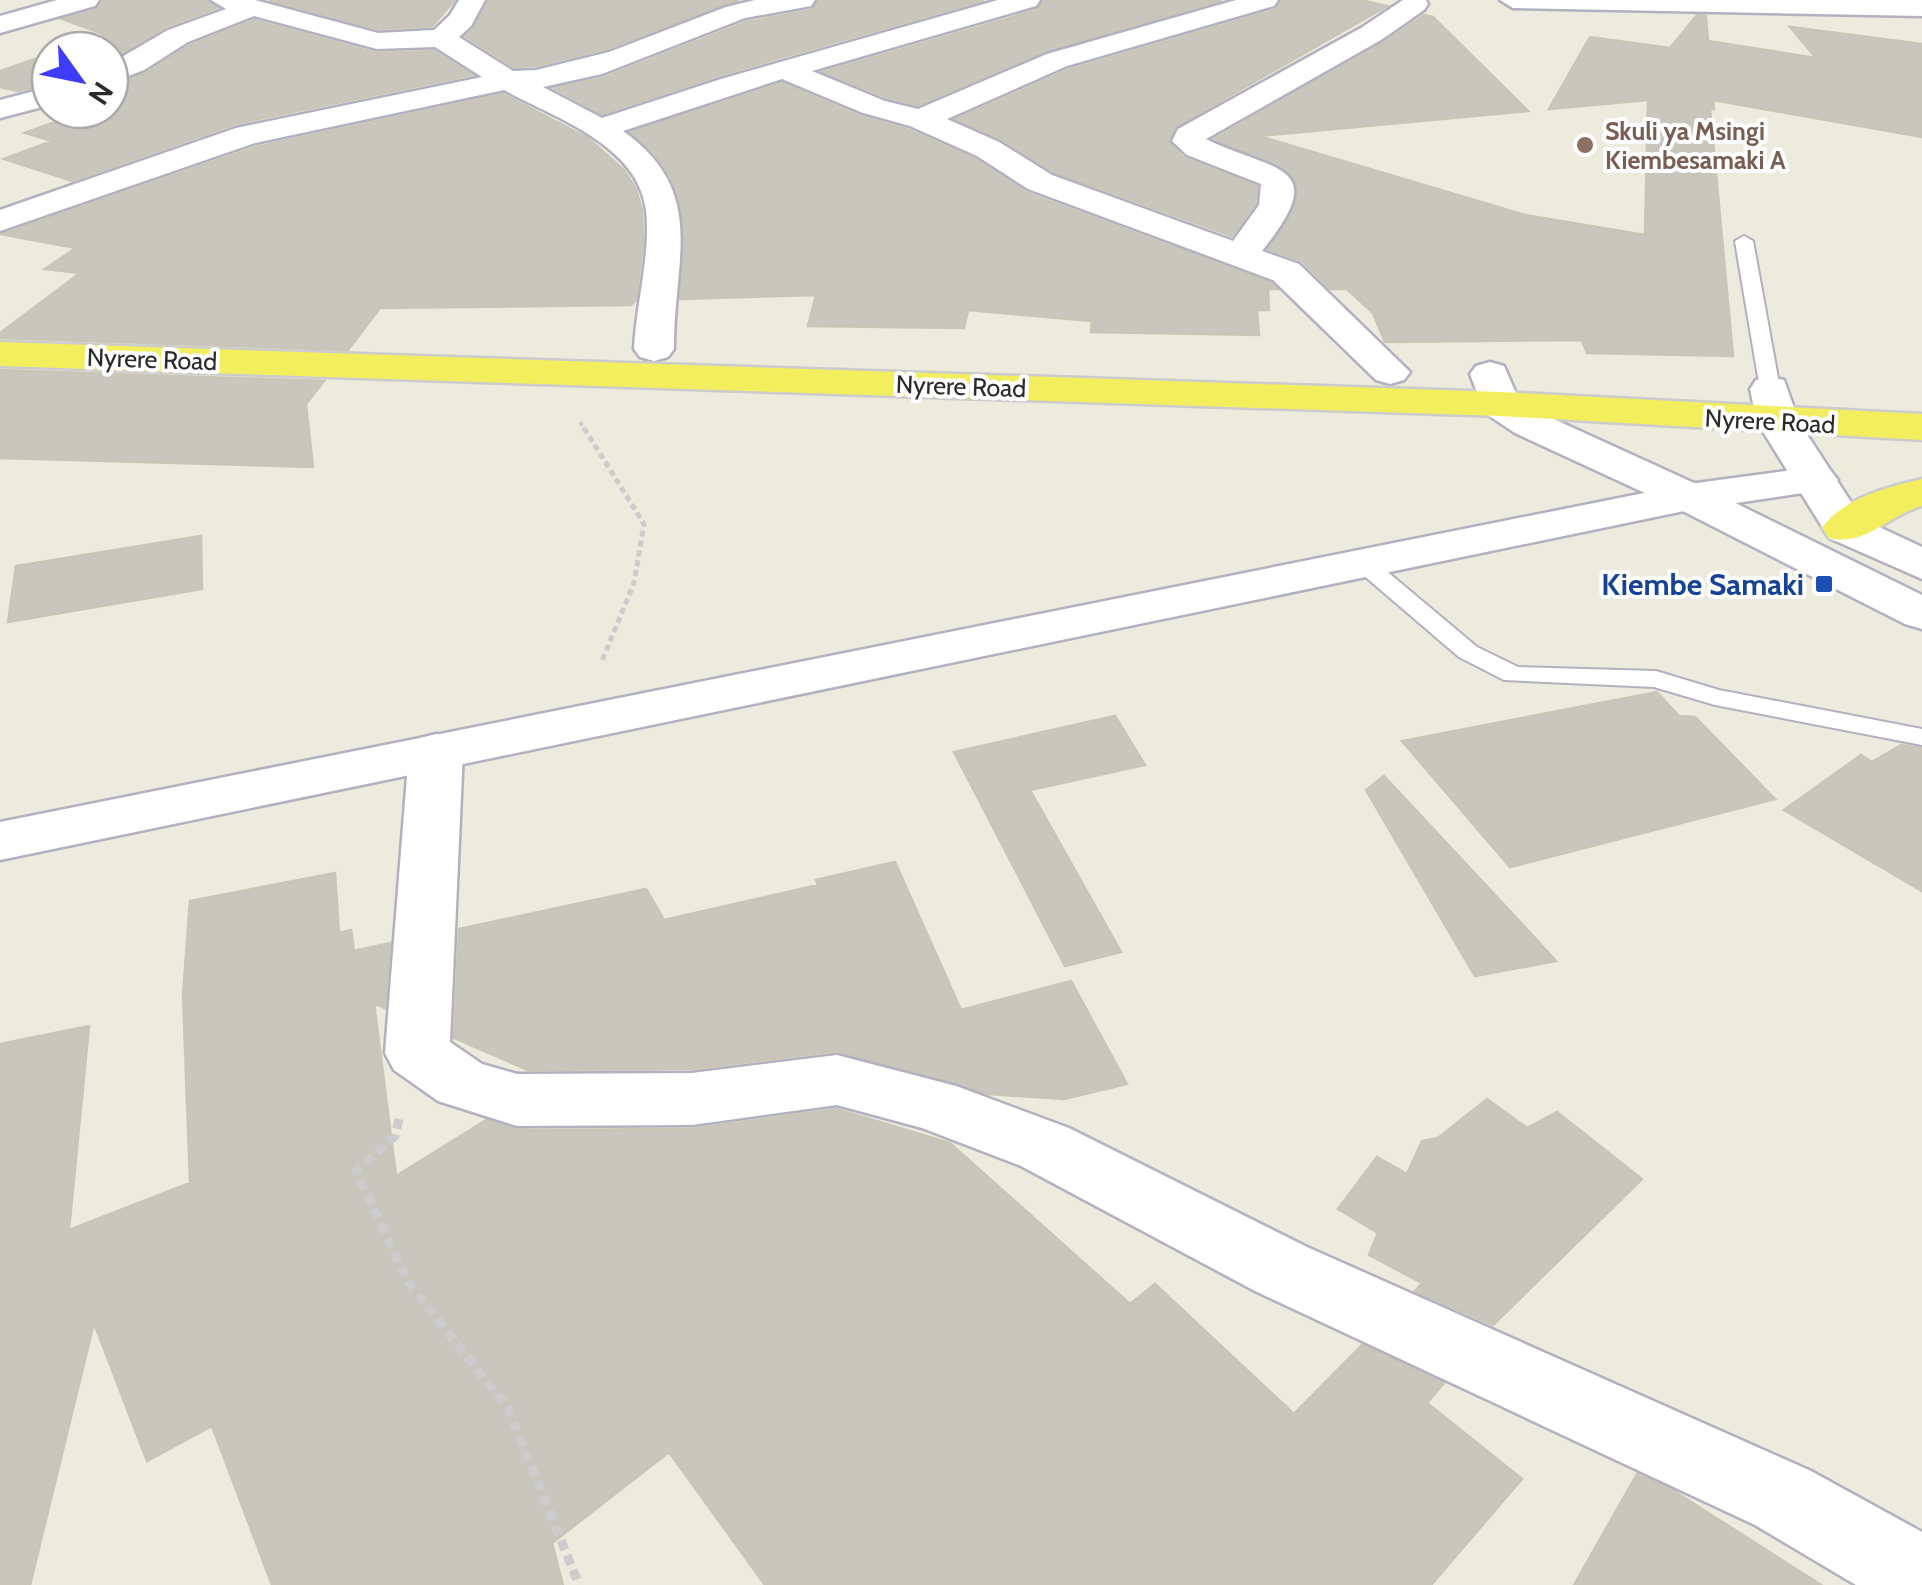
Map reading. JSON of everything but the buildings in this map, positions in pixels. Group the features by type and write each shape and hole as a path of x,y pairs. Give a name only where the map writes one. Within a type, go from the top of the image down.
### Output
{"main road":[{"name":"Nyrere Road","path":"0,325 1390,372 1495,389"},
{"name":"Nyrere Road","path":"0,354 562,372 1495,389 1774,406 1922,427"},
{"name":"Nyrere Road","path":"1774,406 1922,396"},
{"path":"1845,528 1892,500 1922,492"}],"street":[{"path":"0,25 86,0"},
{"path":"441,38 461,20 472,0"},
{"path":"0,221 247,135 507,80 532,81 604,64 731,14 802,0"},
{"path":"599,128 1027,0"},
{"path":"922,119 1057,60 1264,0"},
{"path":"1513,0 1866,10 1906,5"},
{"path":"1240,254 1273,210 1281,193 1278,183 1271,176 1198,148 1188,141 1189,136 1371,34 1409,1"},
{"path":"130,66 236,5 377,41 441,38 507,80 599,128 651,172 663,209 653,312 654,349"},
{"path":"787,71 874,107 922,119 988,149 1040,182 1286,272 1390,372"},
{"path":"0,109 30,101"},
{"path":"1495,389 1530,424 1689,497 1922,614"},
{"path":"1774,406 1845,528 1922,565"},
{"path":"0,841 1689,497 1816,480"},
{"path":"436,752 417,1053 461,1084 518,1100 692,1099 837,1080 933,1105 1045,1147 1281,1270 1783,1498 1922,1578"}],"lane":[{"path":"1744,241 1774,406"},
{"path":"1363,563 1468,652 1513,674 1656,680 1715,697 1922,737"}],"path":[{"path":"562,372 572,407 596,452 623,487 644,524 634,583 619,627 596,674 602,718"},
{"path":"417,1053 395,1136 356,1171 408,1282 508,1408 579,1585"}],"place":[{"name":"Skuli ya Msingi Kiembesamaki A","path":"1585,145"},
{"name":"Kiembe Samaki","path":"1824,584"}]}
